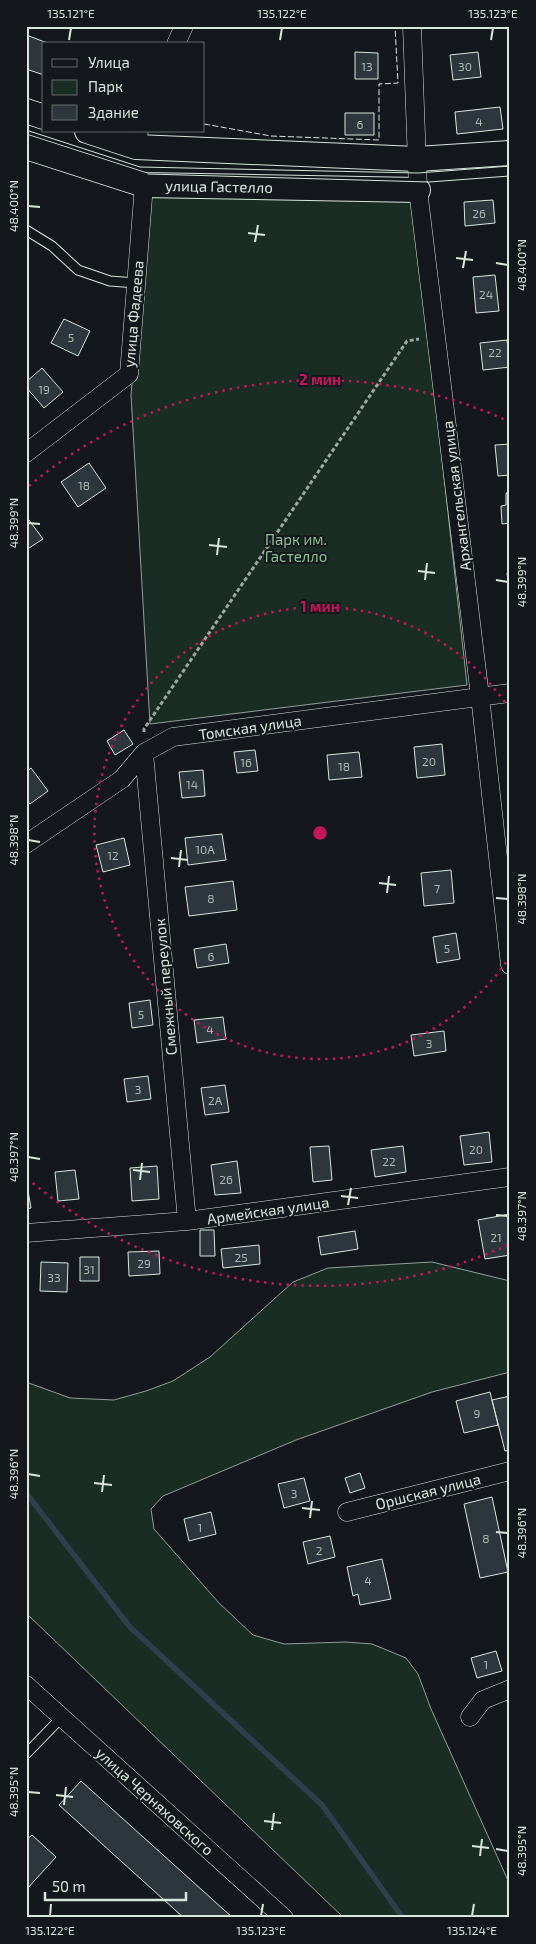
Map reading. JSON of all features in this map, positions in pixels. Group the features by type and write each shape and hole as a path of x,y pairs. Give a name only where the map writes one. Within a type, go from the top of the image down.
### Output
{"street":[{"path":"177,42 184,26"},
{"name":"Архангельская улица","path":"412,26 418,190 480,696 510,965"},
{"path":"26,111 42,116"},
{"path":"93,132 137,139 417,159 510,153"},
{"name":"улица Гастелло","path":"26,147 144,185 418,190"},
{"name":"улица Фадеева","path":"26,453 128,374 144,185"},
{"name":"Томская улица","path":"26,844 122,779 144,753 173,737 510,693"},
{"name":"Смежный переулок","path":"144,753 187,1221"},
{"name":"Армейская улица","path":"26,1233 187,1221 510,1177"},
{"name":"Оршская улица","path":"347,1512 510,1471"},
{"name":"улица Черняховского","path":"26,1685 284,1918"},
{"path":"470,1717 483,1700 510,1689"}],"lane":[{"path":"26,230 63,255 78,270 110,281 136,283"},
{"path":"26,1754 62,1717"}],"path":[{"path":"144,753 144,729 407,341 436,336"}],"green space":[{"name":"Парк им. Гастелло","path":"149,190 413,195 467,685 150,724 131,395"},
{"path":"432,1262 510,1281 510,1372 432,1392 296,1440 163,1496 151,1509 154,1529 219,1603 253,1635 284,1644 346,1642 372,1644 406,1658 418,1674 431,1709 510,1885 510,1918 344,1918 26,1613 26,1382 70,1398 114,1400 146,1391 173,1381 210,1357 293,1282 328,1268"}],"building":[{"path":"29,36 45,42 42,42 42,74 26,69 26,43"},
{"path":"355,52 378,53 378,79 355,79"},
{"path":"478,52 481,77 453,80 450,55"},
{"path":"500,107 503,129 457,134 455,112"},
{"path":"345,113 374,113 374,135 345,135"},
{"path":"493,200 495,223 465,226 464,202"},
{"path":"495,275 499,311 476,313 473,277"},
{"path":"64,319 90,331 78,356 51,343"},
{"path":"507,340 510,367 483,370 480,343"},
{"path":"42,368 63,392 44,408 26,387 26,382"},
{"path":"510,444 510,475 498,476 495,445"},
{"path":"89,463 106,488 78,507 61,482"},
{"path":"506,493 510,493 510,523 502,524 501,506 506,505"},
{"path":"26,516 43,539 26,550"},
{"path":"510,572 510,596 507,573"},
{"path":"124,730 133,744 115,755 107,741"},
{"path":"442,744 445,775 417,778 414,747"},
{"path":"255,750 258,771 237,773 234,752"},
{"path":"359,752 362,777 329,780 327,755"},
{"path":"31,768 48,791 30,804 26,799 26,772"},
{"path":"203,770 205,796 182,798 179,772"},
{"path":"222,834 226,860 188,865 185,838"},
{"path":"124,838 130,865 103,872 96,845"},
{"path":"451,870 454,903 424,906 421,873"},
{"path":"233,881 237,910 189,916 185,887"},
{"path":"456,933 460,959 437,963 433,937"},
{"path":"226,944 229,963 197,968 194,949"},
{"path":"150,1000 153,1025 132,1028 129,1003"},
{"path":"223,1017 226,1039 197,1043 194,1020"},
{"path":"444,1031 446,1051 414,1056 411,1035"},
{"path":"148,1076 151,1099 127,1102 124,1079"},
{"path":"225,1085 229,1112 205,1115 201,1088"},
{"path":"489,1132 492,1162 464,1165 460,1136"},
{"path":"329,1146 332,1180 313,1182 310,1147"},
{"path":"403,1146 406,1172 375,1177 371,1150"},
{"path":"237,1161 241,1193 215,1195 211,1165"},
{"path":"157,1166 159,1199 132,1201 130,1168"},
{"path":"75,1170 79,1199 58,1201 55,1172"},
{"path":"26,1179 31,1208 26,1209"},
{"path":"510,1214 510,1255 485,1259 478,1220"},
{"path":"200,1230 214,1230 215,1256 200,1256"},
{"path":"355,1231 358,1249 321,1255 318,1237"},
{"path":"259,1245 260,1264 223,1268 221,1249"},
{"path":"159,1251 160,1274 129,1276 128,1252"},
{"path":"80,1257 99,1257 99,1281 80,1281"},
{"path":"41,1262 68,1263 67,1292 40,1291"},
{"path":"490,1392 498,1425 464,1433 456,1401"},
{"path":"510,1396 510,1450 505,1451 492,1400"},
{"path":"360,1473 365,1488 350,1493 345,1478"},
{"path":"304,1478 310,1501 284,1508 278,1484"},
{"path":"492,1497 508,1572 480,1578 464,1504"},
{"path":"211,1512 216,1534 189,1541 184,1519"},
{"path":"330,1536 335,1557 308,1564 303,1542"},
{"path":"382,1559 391,1599 360,1605 358,1594 353,1596 347,1567"},
{"path":"496,1651 502,1671 477,1678 471,1658"},
{"path":"81,1781 233,1918 184,1918 59,1805"},
{"path":"32,1835 56,1857 26,1890 26,1840"}],"waterway":[{"path":"26,1493 129,1626 322,1805 403,1918"}],"tram line":[{"path":"26,130 140,167 418,173 510,166"},
{"path":"148,174 429,182 510,176"}],"fence":[{"path":"205,124 271,136 379,140 379,84 398,83 395,26"}]}
